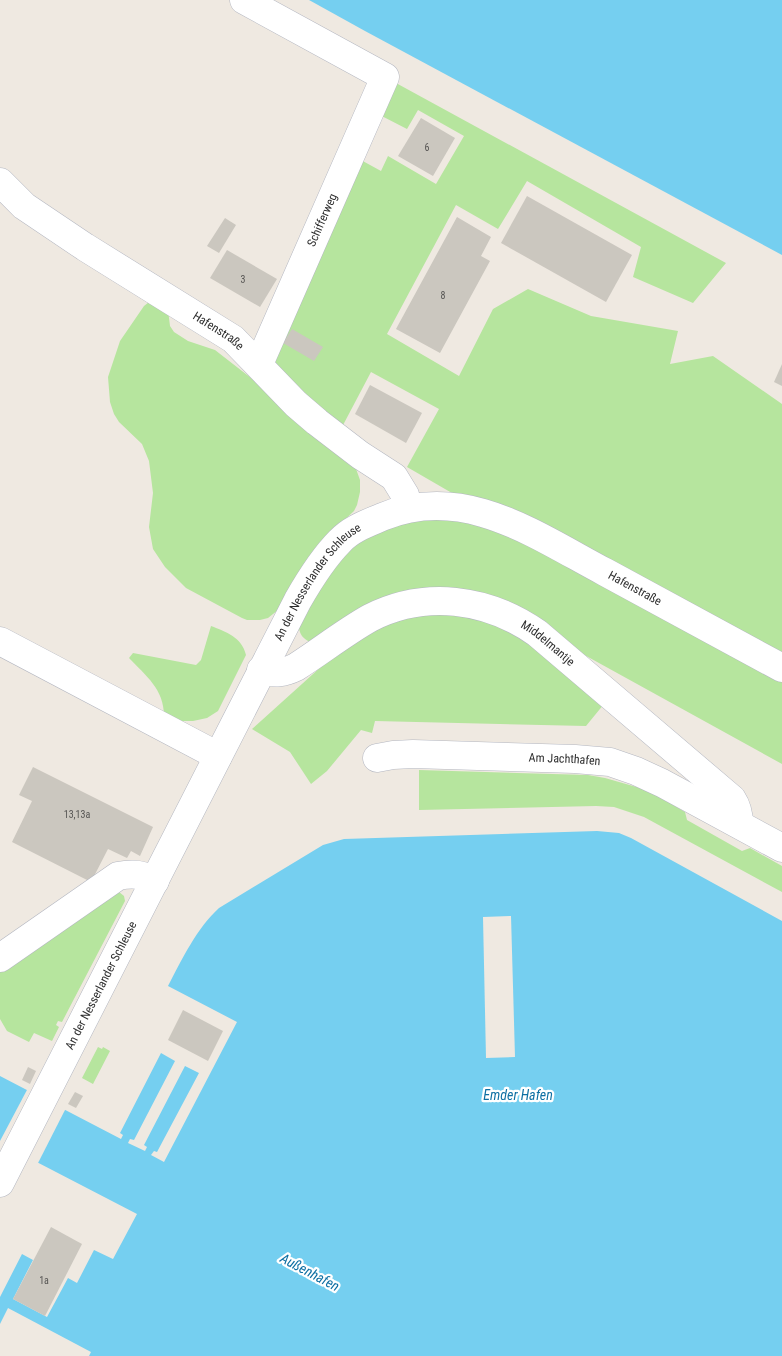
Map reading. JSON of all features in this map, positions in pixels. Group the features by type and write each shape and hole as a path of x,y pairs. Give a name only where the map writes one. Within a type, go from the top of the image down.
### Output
{"street":[{"name":"Schifferweg","path":"244,0 385,77 259,364"},
{"name":"Hafenstraße","path":"0,182 24,206 233,339 296,404 360,455 394,477 405,495 409,508"},
{"name":"An der Nesserlander Schleuse","path":"5,1172 261,670 298,600 329,552 341,539 352,531 377,519 409,508 456,506 486,513"},
{"name":"Hafenstraße","path":"486,513 558,547 782,668"},
{"name":"Middelmantje","path":"261,670 286,672 369,619 389,610 410,604 448,601 496,610 537,633 732,799 739,816 738,824"},
{"path":"0,641 218,756"},
{"name":"Am Jachthafen","path":"377,758 413,754 575,759 610,762 645,775 738,824"},
{"path":"738,824 782,848"},
{"path":"0,958 118,876 134,873 142,874 155,881"}],"green space":[{"path":"385,77 726,263 693,303 633,277 641,247 527,181 498,229 456,205 387,334 459,376 493,309 528,289 591,316 678,331 670,364 713,356 782,404 782,764 579,652 604,704 586,726 375,721 372,733 361,730 327,771 311,784 290,752 252,729 333,656 302,636 298,623 298,600 363,525 483,511 407,467 439,409 371,372 342,427 322,412 256,344 350,154 381,171 388,156 436,184 464,136 418,110 407,129 370,110"},
{"path":"149,302 168,310 170,326 174,332 188,341 215,350 355,466 360,480 360,492 354,511 337,527 278,610 268,618 247,620 186,588 165,567 153,549 149,527 153,493 149,461 142,444 119,422 114,414 110,402 108,377 120,341 144,306"},
{"path":"211,626 237,639 246,655 218,711 207,718 193,721 182,721 164,716 161,698 153,684 129,658 133,653 196,665 201,660"},
{"path":"419,770 588,775 640,788 685,812 687,820 742,851 750,848 782,866 782,892 644,817 614,807 419,810"},
{"path":"119,892 124,896 125,901 62,1022 58,1021 56,1025 59,1027 52,1041 34,1033 29,1042 7,1031 0,1019 0,972 110,893"},
{"path":"98,1047 102,1049 103,1047 110,1051 93,1084 82,1078"}],"water":[{"path":"309,0 782,0 782,255 365,31"},
{"name":"Emder Hafen","path":"597,831 619,833 631,838 782,921 782,1356 0,1356 0,1297 22,1254 33,1260 13,1299 47,1317 68,1278 77,1283 94,1250 113,1259 137,1214 0,1143 0,1076 121,1139 123,1135 120,1133 161,1053 175,1061 134,1140 130,1139 128,1143 145,1151 147,1147 144,1145 185,1066 199,1073 157,1152 154,1151 151,1155 164,1162 237,1022 168,986 197,934 219,908 323,845 344,839"}],"pier":[{"path":"511,916 515,1057 486,1058 483,917"},
{"path":"28,1088 66,1108 37,1165 0,1146 0,1141"},
{"path":"8,1308 91,1352 89,1356 0,1356 0,1324"}],"building":[{"path":"421,118 455,138 433,176 398,156"},
{"path":"527,196 632,255 606,302 501,243"},
{"path":"457,217 491,237 481,256 490,261 440,353 396,329"},
{"path":"225,218 236,225 219,253 207,246"},
{"path":"227,250 277,279 260,307 210,278"},
{"path":"292,329 323,347 314,361 283,343"},
{"path":"782,364 782,386 774,382"},
{"path":"370,385 422,413 406,443 355,414"},
{"path":"33,767 153,827 140,856 131,851 127,858 108,849 91,882 12,842 32,801 19,795"},
{"path":"183,1010 223,1031 208,1061 168,1040"},
{"path":"28,1067 36,1071 30,1084 22,1080"},
{"path":"75,1092 83,1096 76,1108 68,1104"},
{"path":"51,1227 82,1244 45,1316 13,1299"}],"water label":[{"name":"Außenhafen","path":"310,1272"}]}
